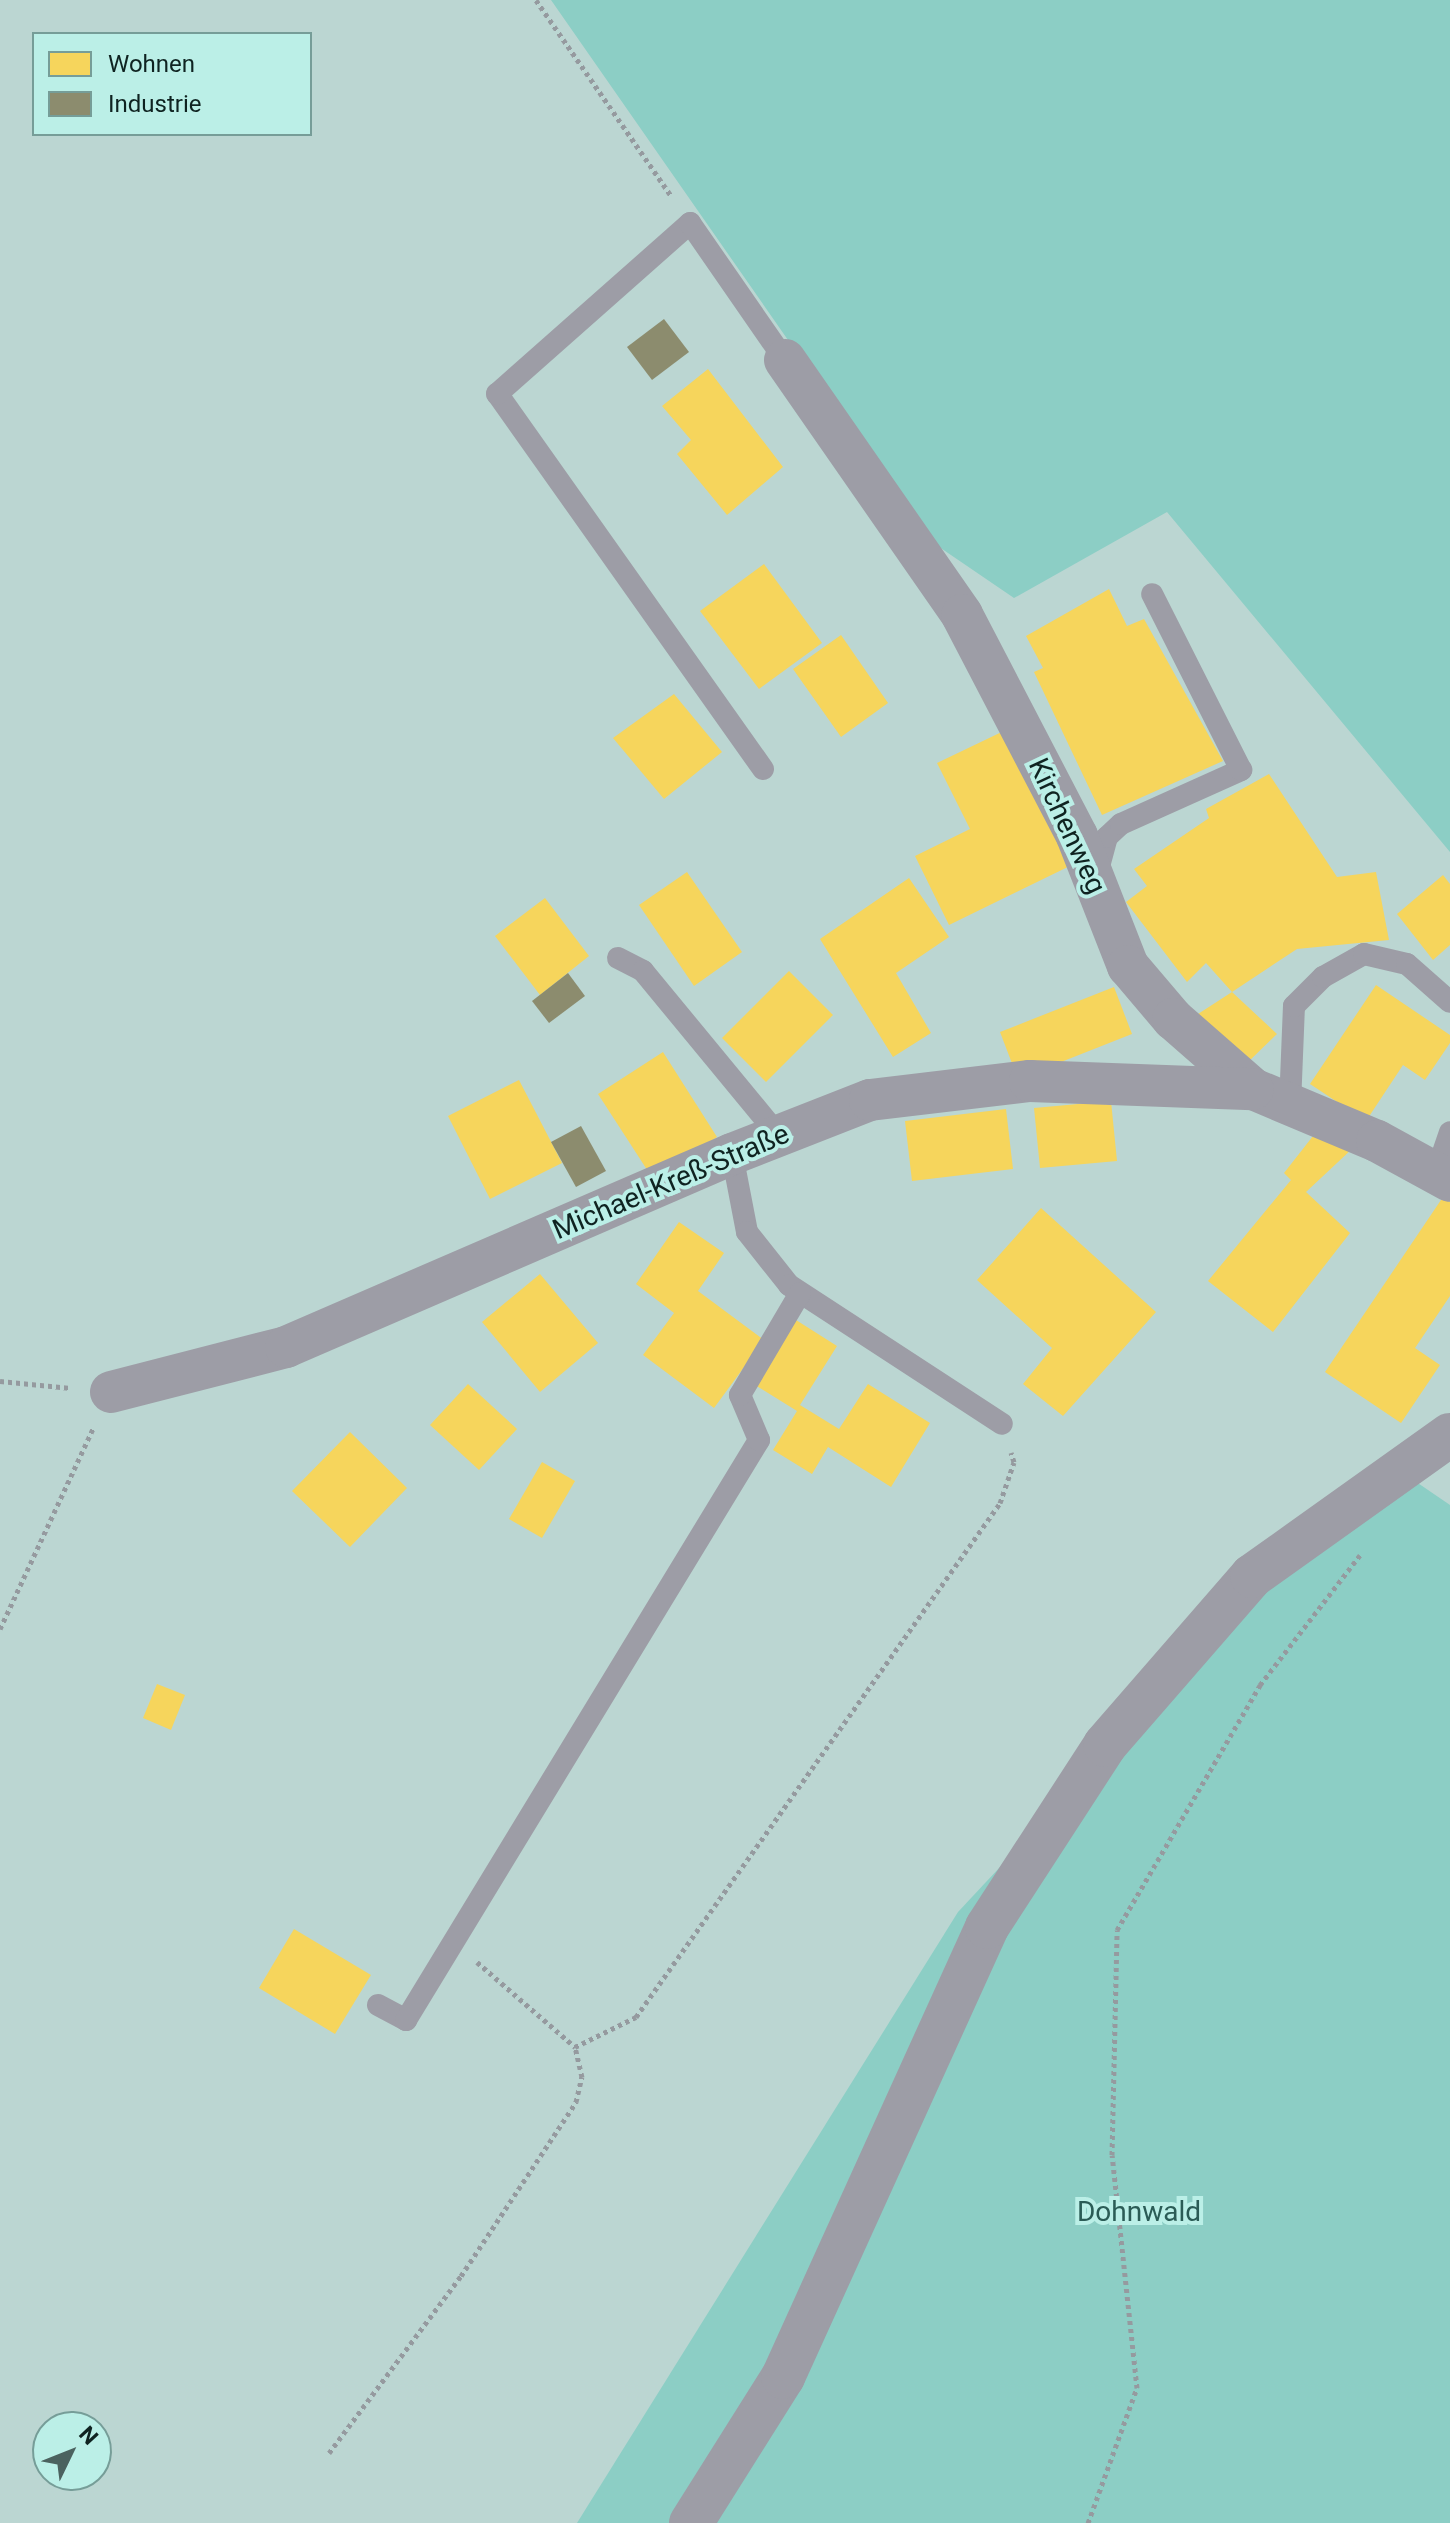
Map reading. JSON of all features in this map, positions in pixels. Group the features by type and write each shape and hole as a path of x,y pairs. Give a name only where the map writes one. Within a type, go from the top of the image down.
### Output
{"street":[{"name":"Kirchenweg","path":"785,360 962,615 1077,836 1128,966 1173,1019 1272,1097 1377,1141 1443,1177"},
{"name":"Michael-Kreß-Straße","path":"111,1392 286,1347 732,1154 870,1100 1030,1081 1272,1097"},
{"path":"691,2523 783,2377 987,1927 1105,1745 1252,1576 1450,1435"}],"lane":[{"path":"763,769 497,394 690,223 785,360"},
{"path":"1095,883 1107,837 1121,824 1241,770 1152,594"},
{"path":"1272,1097 1294,1006 1323,977 1364,954 1407,964 1450,1002"},
{"path":"618,958 643,971 779,1136"},
{"path":"1443,1177 1450,1132"},
{"path":"732,1154 747,1232 800,1293 1002,1424"},
{"path":"378,2005 406,2020 759,1440 740,1395 800,1293"}],"path":[{"path":"536,0 690,223"},
{"path":"0,1381 111,1392 0,1629"},
{"path":"575,2047 636,2017 1000,1503 1014,1462 1002,1424"},
{"path":"1088,2523 1137,2388 1112,2155 1117,1930 1260,1685 1363,1552"},
{"path":"329,2453 461,2276 576,2102 582,2077 575,2047 454,1941"}],"green space":[{"path":"551,0 1450,0 1450,852 1167,512 1014,598 926,538"},
{"name":"Dohnwald","path":"1409,1477 1450,1505 1450,2523 577,2523 958,1912 1273,1575"}],"building: Wohnen":[{"path":"708,369 783,467 727,515 677,454 691,440 662,406"},
{"path":"764,564 822,643 759,689 700,611"},
{"path":"1109,589 1127,626 1144,619 1223,761 1102,815 1034,672 1043,668 1026,636"},
{"path":"841,635 888,703 841,737 793,669"},
{"path":"674,694 722,752 664,799 613,738"},
{"path":"1010,728 1076,863 949,925 915,856 970,829 937,763"},
{"path":"1269,774 1337,877 1376,872 1389,940 1297,949 1232,992 1206,963 1187,982 1126,902 1147,886 1134,869 1209,818 1206,809"},
{"path":"687,872 742,952 694,986 639,905"},
{"path":"1443,875 1450,884 1450,945 1433,960 1397,914"},
{"path":"909,878 949,937 896,973 931,1033 893,1057 820,939"},
{"path":"545,898 589,956 540,995 495,936"},
{"path":"789,971 833,1015 766,1082 722,1038"},
{"path":"1376,985 1450,1035 1450,1043 1425,1080 1403,1065 1366,1121 1310,1084"},
{"path":"1114,987 1132,1034 1018,1079 1000,1032"},
{"path":"1232,992 1277,1034 1245,1065 1198,1014"},
{"path":"663,1052 717,1137 653,1179 598,1094"},
{"path":"519,1080 562,1163 490,1199 448,1116"},
{"path":"1111,1101 1117,1161 1040,1168 1034,1108"},
{"path":"1006,1109 1013,1169 912,1181 905,1121"},
{"path":"1324,1122 1353,1148 1306,1192 1350,1233 1273,1332 1208,1281 1291,1180 1284,1173"},
{"path":"1443,1197 1450,1202 1450,1296 1415,1348 1440,1365 1401,1423 1325,1372"},
{"path":"1041,1208 1156,1312 1063,1416 1023,1384 1052,1348 977,1280"},
{"path":"679,1222 724,1253 698,1291 764,1340 714,1408 643,1355 674,1313 636,1284"},
{"path":"540,1274 598,1343 540,1392 482,1322"},
{"path":"796,1320 837,1346 800,1405 839,1429 868,1384 930,1423 891,1487 828,1447 812,1474 773,1450 797,1411 755,1385"},
{"path":"468,1384 517,1429 479,1470 430,1425"},
{"path":"350,1432 407,1488 350,1547 292,1491"},
{"path":"542,1462 575,1481 542,1538 509,1519"},
{"path":"157,1684 185,1695 171,1730 143,1718"},
{"path":"294,1929 371,1975 335,2034 259,1988"}],"building: Industrie":[{"path":"664,319 689,352 652,380 627,347"},
{"path":"568,973 585,996 549,1023 532,1001"},
{"path":"581,1126 606,1171 576,1187 551,1142"}]}
